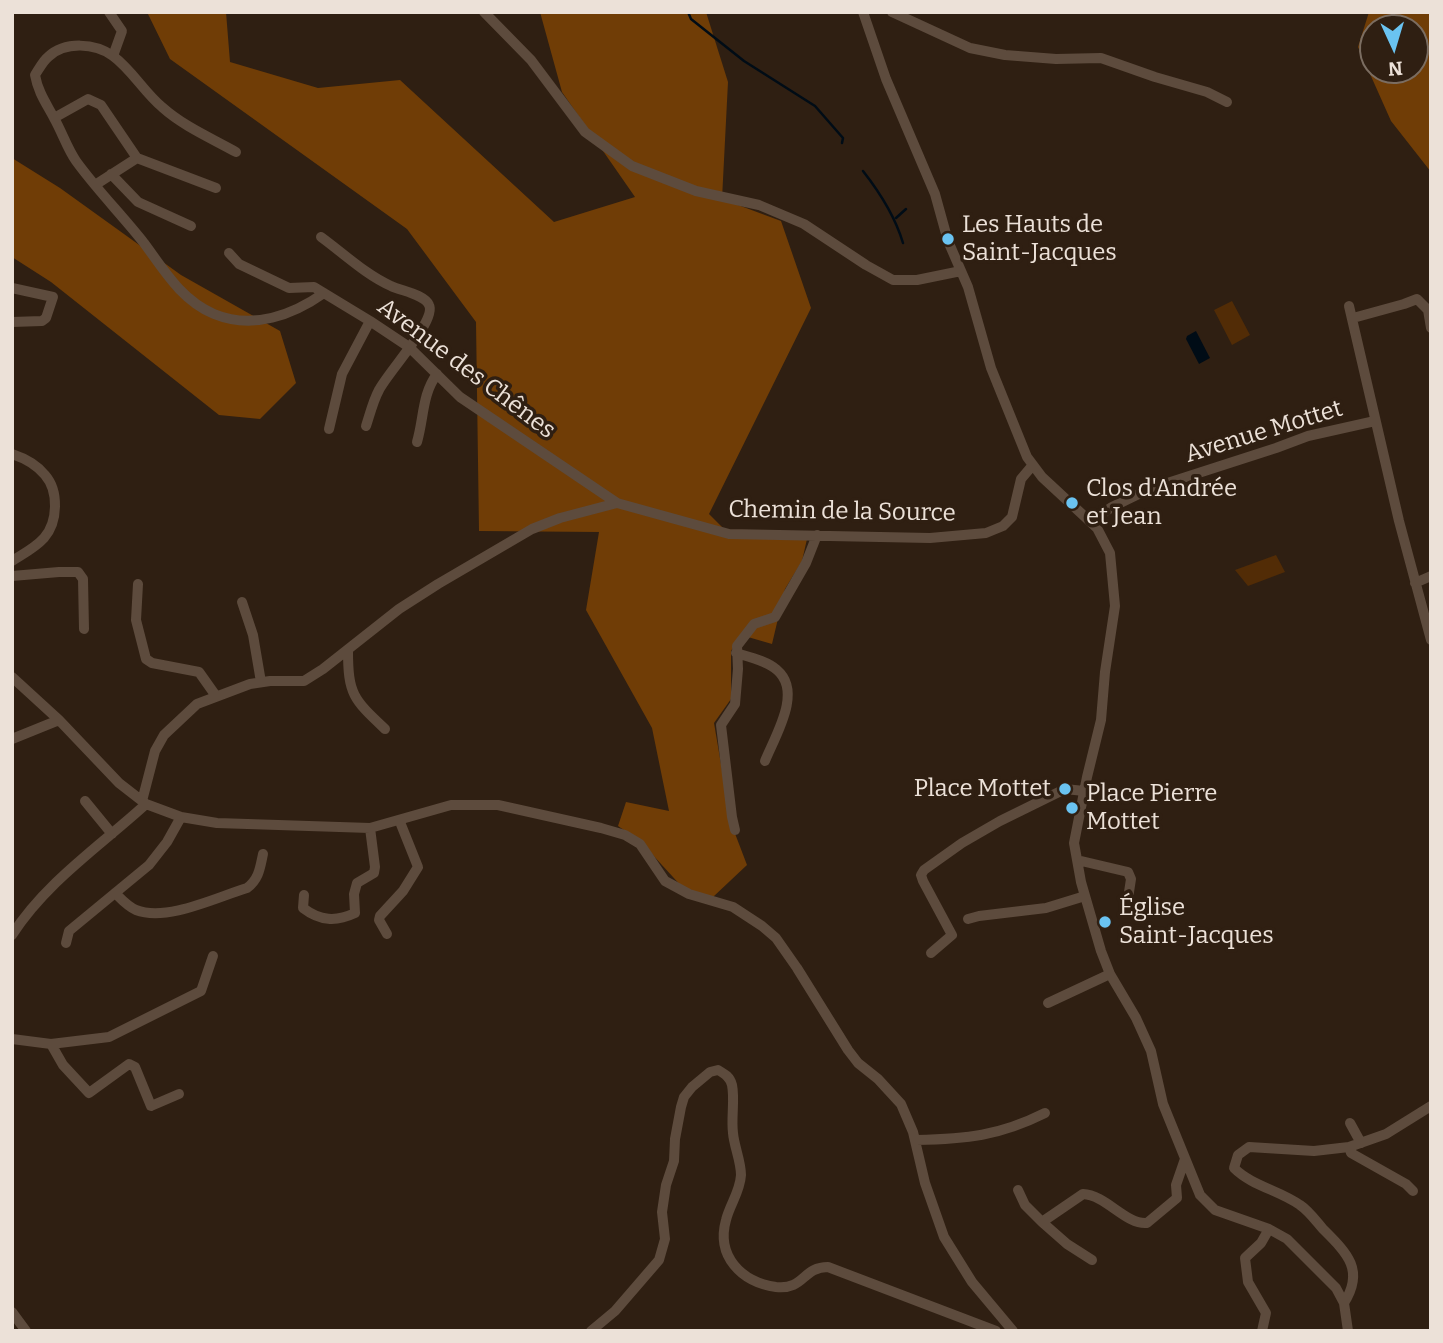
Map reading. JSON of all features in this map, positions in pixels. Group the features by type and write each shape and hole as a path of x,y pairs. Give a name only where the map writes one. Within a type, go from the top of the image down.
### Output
{"street":[{"path":"109,12 122,31 113,56"},
{"path":"484,12 531,60 586,132 632,166 688,189 759,205 804,224 893,280 917,280 961,271"},
{"path":"863,12 887,79 935,194 948,241 968,287 990,368 1032,466 1091,521 1104,537 1110,553 1115,606 1101,720 1074,842 1085,896 1101,951 1110,974 1136,1018 1151,1051 1164,1104 1200,1195 1215,1210 1269,1229 1287,1240 1329,1278 1343,1303 1348,1331"},
{"path":"892,12 970,48 1005,55 1056,59 1101,58 1207,92 1227,102"},
{"path":"229,253 239,264 289,288 314,287 324,293 284,316 247,320 212,313 175,286 75,159 37,90 35,75 48,57 78,45 94,47 113,56 161,106 236,152"},
{"path":"54,118 89,95 102,105 137,158 216,188"},
{"path":"95,185 137,158"},
{"path":"111,174 138,202 191,226"},
{"path":"321,237 389,285 429,303 431,314 378,391 366,426"},
{"path":"12,288 53,297 46,318 42,321 12,322"},
{"name":"Avenue des Chênes","path":"324,293 409,347 460,397 617,503"},
{"path":"1353,318 1417,299 1428,310 1431,328"},
{"path":"1349,306 1375,421 1431,640"},
{"path":"330,429 342,374 370,321"},
{"path":"417,442 423,421 424,400 437,374"},
{"name":"Avenue Mottet","path":"1091,521 1112,507 1149,489 1307,436 1375,421"},
{"path":"12,454 31,463 48,478 55,509 51,527 44,537 31,550 12,561"},
{"name":"Chemin de la Source","path":"617,503 729,534 930,538 986,533 1003,526 1012,517 1021,479 1032,466"},
{"path":"12,935 20,922 58,880 144,803 155,751 164,735 197,704 261,682 304,681 399,609 532,529 560,518 617,503"},
{"path":"735,830 721,725 735,704 737,646 754,624 775,617 807,563 817,535"},
{"path":"12,576 78,572 83,579 84,629"},
{"path":"1415,583 1431,576"},
{"path":"138,584 136,620 146,659 152,663 199,673 216,696"},
{"path":"242,602 253,635 261,682"},
{"path":"348,650 349,684 364,709 385,729"},
{"path":"736,653 775,668 788,687 788,700 765,761"},
{"path":"12,677 60,720 119,783 144,803 181,817 217,822 370,828 400,822 451,805 498,805 601,828 625,835 640,844 665,881 689,894 733,907 776,938 848,1050 901,1104 916,1140 925,1183 944,1237 972,1282 1013,1331"},
{"path":"12,739 60,720"},
{"path":"931,953 952,935 923,881 921,875 924,870 1000,821 1065,789 1084,791"},
{"path":"85,800 112,834"},
{"path":"65,943 69,931 149,865 167,842 181,817"},
{"path":"387,934 379,920 380,916 418,867 400,822"},
{"path":"304,895 303,908 321,918 334,920 355,914 354,894 357,883 374,873 376,867 370,828"},
{"path":"115,893 134,909 170,913 247,888 255,882 263,854"},
{"path":"1077,860 1128,872 1131,879 1127,905"},
{"path":"968,919 979,915 1046,908 1085,896"},
{"path":"12,1039 51,1044 109,1037 201,991 214,956"},
{"path":"1048,1003 1110,974"},
{"path":"51,1044 63,1065 89,1093 129,1065 135,1067 151,1106 179,1094"},
{"path":"592,1331 615,1311 659,1260 664,1239 662,1212 666,1185 674,1161 675,1139 684,1097 710,1072 718,1070 727,1075 732,1083 733,1134 741,1172 738,1190 726,1219 725,1248 727,1257 741,1272 767,1285 790,1287 795,1286 812,1270 828,1267 996,1331"},
{"path":"1343,1303 1354,1280 1350,1259 1301,1206 1244,1178 1234,1168 1238,1155 1249,1147 1314,1151 1349,1147 1387,1134 1431,1106"},
{"path":"916,1140 980,1137 1024,1124 1045,1113"},
{"path":"1350,1123 1361,1143"},
{"path":"1349,1147 1351,1153 1406,1184 1413,1191"},
{"path":"1042,1222 1083,1194 1096,1197 1136,1222 1147,1223 1177,1198 1177,1185 1185,1159"},
{"path":"1018,1190 1025,1205 1042,1222 1067,1244 1092,1260"},
{"path":"1262,1331 1266,1313 1248,1282 1245,1258 1261,1243 1269,1229"},
{"path":"12,1312 26,1331"}],"shaded area":[{"path":"147,12 226,12 230,62 318,88 400,80 554,222 635,197 562,92 540,12 706,12 728,82 722,199 781,221 811,308 709,514 725,530 807,539 802,561 785,589 772,644 741,635 731,651 731,699 714,723 731,823 747,865 713,897 683,888 640,841 618,826 626,802 669,811 652,728 586,610 599,532 479,531 476,322 407,229 170,59"},
{"path":"1369,12 1431,12 1431,172 1391,121 1374,84 1429,84 1429,14"},
{"path":"12,158 60,188 181,275 280,331 296,383 260,419 219,415 51,282 12,257"},
{"path":"1232,301 1250,335 1232,345 1214,310"},
{"path":"1196,331 1210,358 1199,364 1186,339"},
{"path":"1276,555 1285,572 1248,586 1235,570"}],"waterway":[{"path":"688,12 691,19 744,61 815,106 843,138 842,143"},
{"path":"863,171 887,206 903,243"},
{"path":"896,218 906,209"}],"place":[{"name":"Les Hauts de Saint-Jacques","path":"948,239"},
{"name":"Clos d'Andrée et Jean","path":"1072,503"},
{"name":"Place Mottet","path":"1065,789"},
{"name":"Place Pierre Mottet","path":"1072,808"},
{"name":"Église Saint-Jacques","path":"1105,922"}]}
